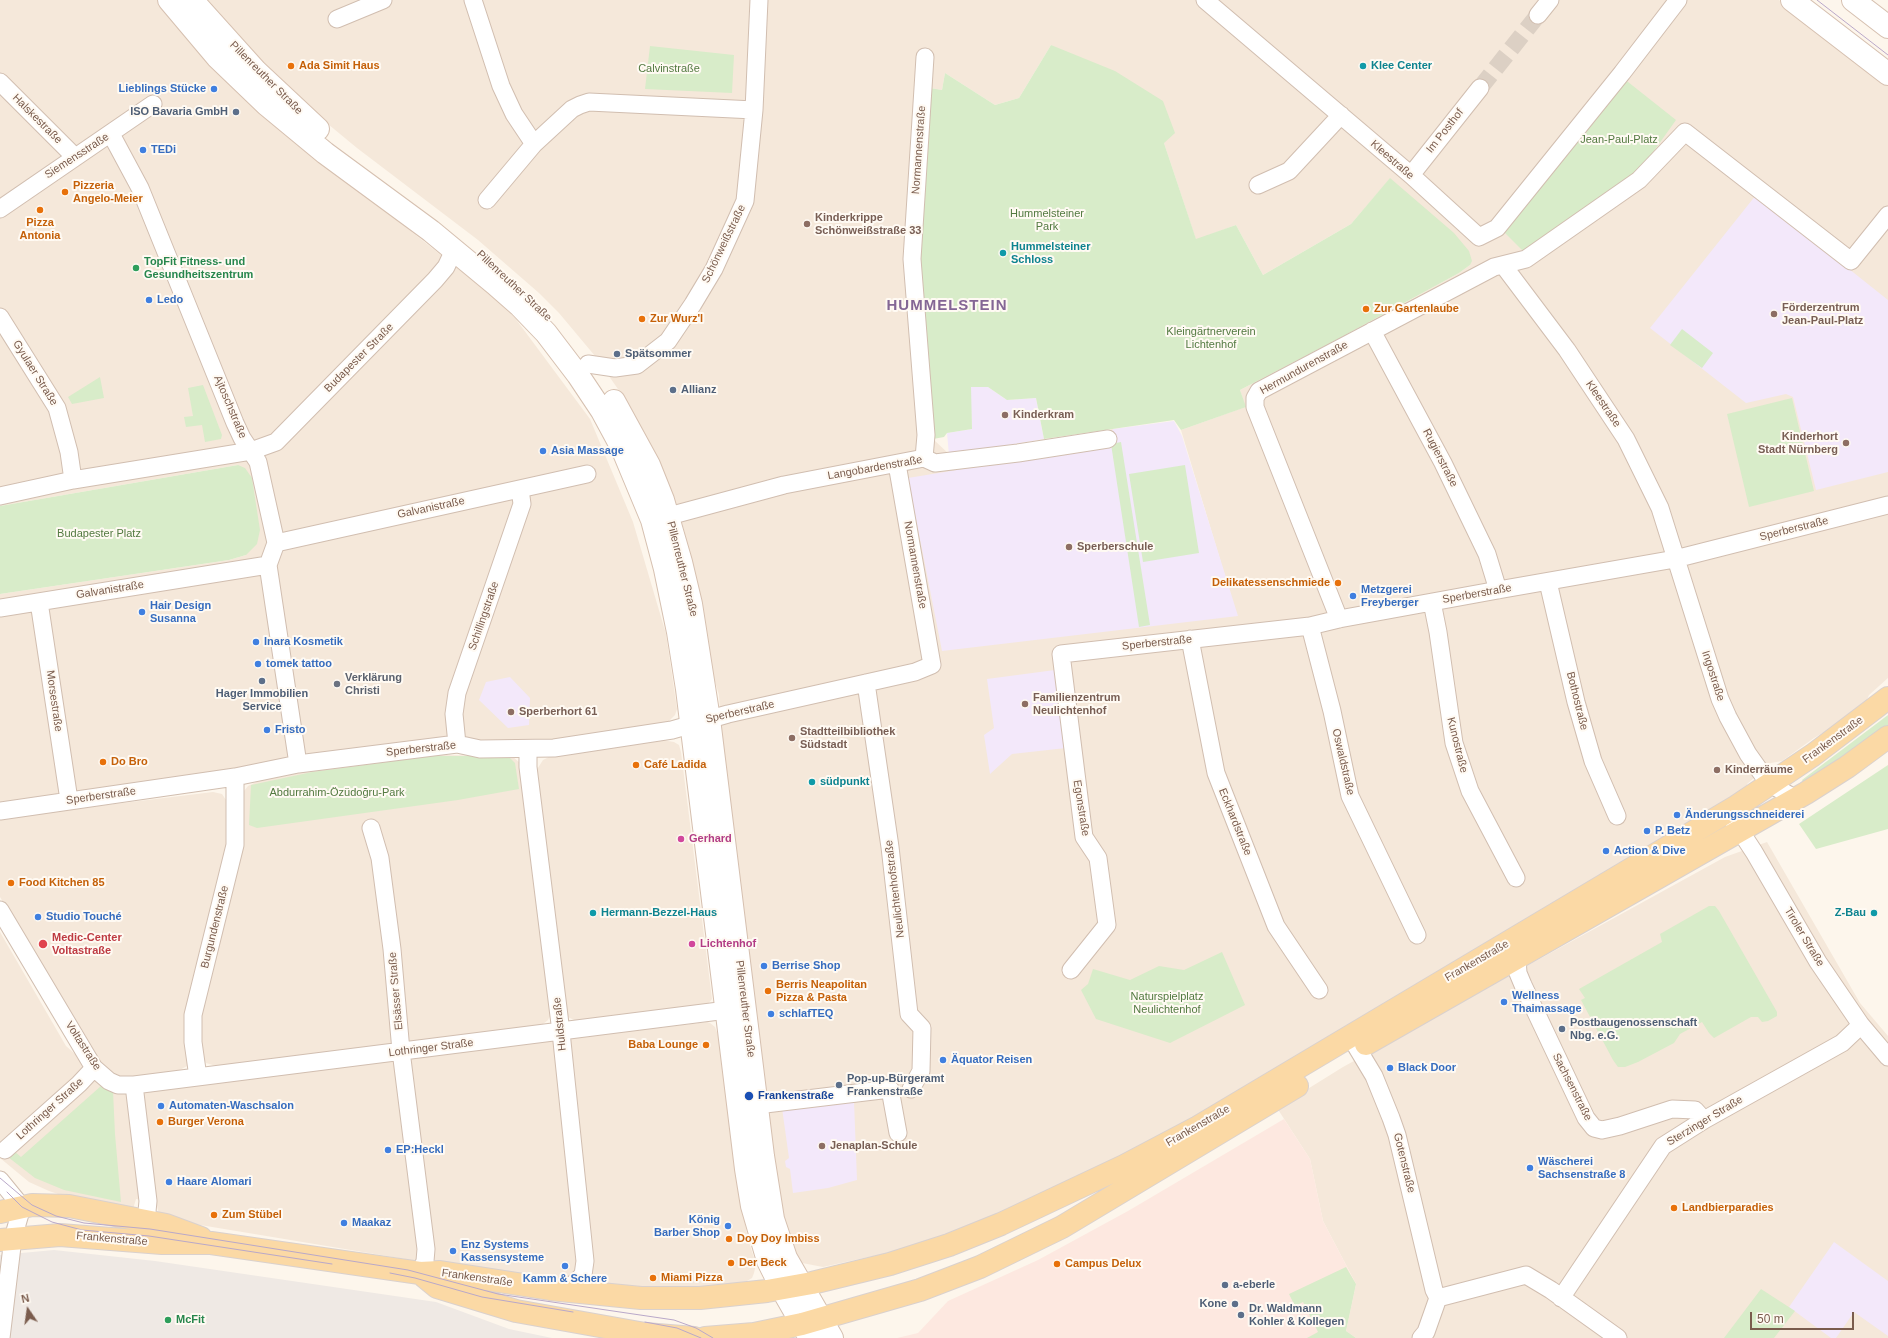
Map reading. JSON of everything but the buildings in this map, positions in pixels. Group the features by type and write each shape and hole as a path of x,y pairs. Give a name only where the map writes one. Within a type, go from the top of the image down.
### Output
{"main road":[{"name":"Pillenreuther Straße","path":"169,0 217,57 267,105 325,153 454,250 495,284 546,333 589,390 617,436 647,506 662,557 678,632 700,721 757,1105 765,1175 773,1219 792,1287 811,1327 832,1338"},
{"name":"Pillenreuther Straße","path":"192,0 256,71 300,113 349,154 499,270 540,308 566,335 588,364 616,405 638,443 669,516 691,604 700,721 727,1010 746,1169 752,1206 764,1251 792,1287"},
{"path":"1792,0 1888,74"},
{"path":"1853,0 1888,27"},
{"name":"Frankenstraße","path":"705,1338 811,1327 920,1290 980,1267 1025,1246 1109,1199 1354,1042 1728,812 1823,748 1888,698"},
{"name":"Frankenstraße","path":"7,1239 141,1231 166,1225 211,1243 420,1273 440,1272 624,1298 677,1299 718,1297 792,1287 878,1268 979,1233 1018,1216 1170,1142 1354,1042 1517,958 1796,799 1848,767 1888,737"},
{"name":"Frankenstraße","path":"0,1212 22,1207 52,1204 69,1206 141,1231"},
{"name":"Frankenstraße","path":"420,1273 437,1287 516,1311 645,1334 694,1338"}],"street":[{"path":"337,19 383,0"},
{"path":"472,0 501,86 514,114 534,144"},
{"name":"Schönweißstraße","path":"588,364 615,368 637,365 668,341 689,311 714,269 745,201 754,110 759,0"},
{"name":"Kleestraße","path":"1205,0 1411,175 1478,237 1497,228 1622,73 1678,0"},
{"path":"1538,15 1550,0"},
{"name":"Normannenstraße","path":"924,458 926,435 912,259 925,57"},
{"name":"Halskestraße","path":"0,82 74,156"},
{"name":"Im Posthof","path":"1411,175 1480,88"},
{"path":"487,200 534,144 572,108 590,102 754,110"},
{"name":"Siemensstraße","path":"0,209 74,156 111,134 153,104"},
{"path":"1258,185 1289,171 1341,115"},
{"path":"1502,266 1526,259 1639,180 1685,132 1851,261 1888,215"},
{"name":"Ajtoschstraße","path":"111,134 140,188 235,423 258,462 276,542"},
{"name":"Budapester Straße","path":"251,451 276,442 435,280 446,267 454,250"},
{"name":"Kleestraße","path":"1502,266 1567,350 1626,438 1660,508 1675,559"},
{"name":"Hermundurenstraße","path":"1339,619 1255,407 1255,398 1259,391 1494,267 1502,266"},
{"name":"Gyulaer Straße","path":"0,317 57,408 69,452 73,480"},
{"name":"Rugierstraße","path":"1372,331 1443,463 1487,554 1498,590"},
{"name":"Langobardenstraße","path":"669,516 784,485 924,458 935,462 1018,453 1108,439"},
{"path":"0,496 73,480 251,451"},
{"name":"Normannenstraße","path":"897,464 932,665"},
{"name":"Galvanistraße","path":"276,542 587,474"},
{"name":"Schillingstraße","path":"457,744 454,714 457,693 522,504 520,489"},
{"name":"Sperberstraße","path":"1061,654 1310,626 1339,619 1675,559 1888,505"},
{"path":"276,542 268,565 298,764"},
{"name":"Ingostraße","path":"1675,559 1720,699 1741,742 1760,772 1770,784"},
{"name":"Galvanistraße","path":"0,608 268,565"},
{"name":"Bothostraße","path":"1548,582 1576,702 1591,754 1617,816"},
{"name":"Morsestraße","path":"39,602 68,800"},
{"name":"Kunostraße","path":"1432,602 1438,632 1454,743 1470,791 1516,878"},
{"name":"Oswaldstraße","path":"1310,626 1332,711 1350,796 1417,935"},
{"name":"Eckhardstraße","path":"1190,639 1216,773 1276,926 1319,990"},
{"name":"Egonstraße","path":"1061,654 1084,837 1098,858 1107,925 1070,970"},
{"name":"Sperberstraße","path":"0,811 235,777 298,764 457,744 480,749 528,750 562,747 672,730 700,721 915,672 932,665"},
{"name":"Neulichtenhofstraße","path":"866,683 890,848 909,1014 922,1028 921,1071 911,1089"},
{"name":"Huldstraße","path":"528,750 528,767 561,1032 585,1265 585,1270 580,1279 566,1291"},
{"name":"Burgundenstraße","path":"198,1077 193,1042 193,1015 236,845 235,777"},
{"path":"1770,784 1796,799"},
{"name":"Tiroler Straße","path":"1728,812 1818,962 1861,1025 1888,1057"},
{"name":"Elsässer Straße","path":"371,828 380,858 392,949 401,1052 426,1249 425,1261 420,1273"},
{"name":"Voltastraße","path":"0,910 94,1068 109,1081 118,1085 134,1085"},
{"name":"Sachsenstraße","path":"1517,958 1518,973 1522,985 1586,1118 1594,1128 1602,1130 1620,1126 1672,1109 1695,1110 1704,1120"},
{"name":"Lothringer Straße","path":"134,1085 727,1010"},
{"name":"Sterzinger Straße","path":"1561,1298 1663,1146 1704,1120 1842,1043 1861,1025"},
{"name":"Gotenstraße","path":"1354,1042 1377,1082 1397,1135 1434,1290 1438,1298"},
{"name":"Lothringer Straße","path":"5,1150 79,1084 94,1068"},
{"path":"134,1085 148,1201 141,1231"},
{"path":"757,1105 890,1089 898,1132"},
{"path":"0,1180 22,1207 7,1239 1,1338"},
{"path":"1421,1338 1426,1332 1438,1298 1526,1275 1618,1338"}],"shaded area":[{"path":"0,0 1779,0 1888,85 1888,678 1869,695 1865,704 1838,724 1814,738 1782,761 1771,763 1747,784 1747,788 1226,1102 1020,1206 901,1252 873,1256 823,1267 802,1263 794,1255 777,1205 722,740 719,695 707,655 697,583 684,530 671,490 643,430 620,392 595,356 559,313 539,293 478,240 357,148 317,115 224,51 242,97 490,294 515,318 590,419 633,522 666,634 677,709 675,715 667,723 553,741 479,740 432,742 0,802 0,594 229,560 246,555 238,465 0,506","holes":["1051,45 1164,143 1196,240 1236,225 1263,275 1351,224 1390,179 1470,265 1459,273 1336,340 1240,390 1245,407 1181,430 1237,616 1109,445 1113,429 950,455 933,439 930,88 942,90 945,73 995,105 1019,98"]},
{"name":"Förderzentrum Jean-Paul-Platz","path":"1756,195 1888,300 1888,472 1816,490 1793,397 1786,394 1746,403 1650,328"},
{"name":"Kinderkram","path":"970,387 988,387 1007,400 1036,398 1044,439 949,455 947,433 972,429"},
{"name":"Sperberschule","path":"1174,421 1182,436 1238,616 942,651 908,478 1109,445 1113,429"},
{"name":"Familienzentrum Neulichtenhof","path":"1055,670 1066,748 1012,754 990,774 984,735 994,728 987,679"},
{"name":"Sperberhort 61","path":"510,677 530,698 529,725 508,728 479,700 486,682"},
{"path":"662,740 674,742 679,745 681,752 712,999 708,1004 578,1022 568,1017 565,1012 536,771 543,760 549,757"},
{"path":"438,755 512,756 520,763 552,1012 548,1020 543,1024 530,1027 216,1066 206,1063 202,1055 199,1012 243,827 244,791 248,786 256,782 294,772"},
{"path":"213,792 222,794 226,800 228,841 190,990 187,1010 189,1065 176,1072 125,1078 106,1074 0,897 0,818"},
{"path":"1767,842 1860,1003 1888,1036 1888,1338 1356,1338 1346,1331 1356,1284 1323,1221 1310,1159 1277,1108 1343,1067 1725,857"},
{"path":"0,932 66,1046 82,1060 96,1079 308,1069 707,1022 710,1023 715,1027 718,1035 738,1185 748,1239 756,1264 752,1278 740,1285 702,1289 612,1287 441,1265 164,1219 159,1214 156,1202 136,1199 133,1209 70,1198 29,1182 0,1158"},
{"name":"Jenaplan-Schule","path":"854,1101 857,1180 828,1188 793,1193 790,1169 786,1167 785,1161 789,1158 782,1108"},
{"path":"1284,1119 1310,1159 1323,1221 1356,1284 1346,1331 1356,1338 897,1338 918,1333 948,1301 1038,1260 1128,1211"},
{"path":"1834,1242 1888,1281 1888,1336 1854,1312 1836,1338 1831,1338 1789,1307"},
{"path":"54,1250 155,1261 436,1302 509,1329 552,1338 0,1338 0,1255"}],"green space":[{"name":"Hummelsteiner Park","path":"1051,45 1115,71 1163,101 1175,133 1164,143 1196,239 1236,225 1263,275 1351,224 1390,178 1454,233 1469,251 1472,261 1470,265 1459,273 1336,340 1240,390 1246,407 1181,430 1174,420 1044,439 1036,398 1007,400 988,387 971,387 972,429 947,433 944,437 933,439 920,292 921,223 930,88 942,90 945,73 995,105 1019,98"},
{"name":"Calvinstraße","path":"650,46 734,55 732,93 645,89"},
{"name":"Jean-Paul-Platz","path":"1623,78 1676,120 1646,162 1634,174 1524,252 1503,231"},
{"path":"1682,329 1713,353 1702,368 1670,345"},
{"path":"100,377 104,398 72,404 68,397"},
{"path":"203,385 222,435 221,439 205,442 202,425 186,427 184,417 193,416 188,388"},
{"path":"1792,398 1814,491 1749,507 1727,414"},
{"path":"1121,442 1150,625 1139,627 1111,444"},
{"name":"Budapester Platz","path":"238,465 245,468 252,478 260,530 257,544 246,555 229,560 0,594 0,506"},
{"path":"1185,465 1199,553 1143,562 1129,474"},
{"path":"1888,715 1888,729 1805,785 1802,780"},
{"name":"Abdurrahim-Özüdoğru-Park","path":"432,756 508,756 515,763 519,789 458,800 257,828 249,825 251,785 312,772"},
{"path":"1888,765 1888,829 1816,849 1799,824"},
{"path":"1709,906 1715,906 1719,911 1777,1012 1777,1016 1768,1021 1762,1022 1758,1017 1751,1017 1714,1038 1702,1022 1680,1034 1674,1043 1638,1062 1625,1067 1618,1067 1581,1000 1585,998 1579,989 1662,942 1660,934"},
{"name":"Naturspielplatz Neulichtenhof","path":"1222,952 1245,1005 1170,1043 1096,1019 1081,990 1088,984 1093,969 1130,980 1159,966 1184,970"},
{"path":"101,1086 113,1091 121,1202 64,1190 35,1178 8,1157 14,1151 21,1157"},
{"path":"1346,1267 1356,1284 1346,1331 1356,1338 1307,1338 1318,1332 1303,1302 1295,1306 1289,1294"},
{"path":"1761,1289 1795,1311 1774,1338 1724,1338"}],"tunnel":[{"path":"1480,88 1538,15"}],"tram line":[{"path":"1817,0 1888,55"},
{"path":"0,1178 32,1205 56,1216 84,1223 150,1229 408,1270 498,1294 674,1320 696,1328 713,1338"},
{"path":"7,1192 22,1207 52,1222 82,1230 149,1236 332,1264"},
{"path":"390,1273 415,1278 482,1297 573,1312"},
{"path":"645,1322 677,1328 701,1338"}],"place":[{"name":"Ada Simit Haus","path":"291,66"},
{"name":"Klee Center","path":"1363,66"},
{"name":"Lieblings Stücke","path":"214,89"},
{"name":"ISO Bavaria GmbH","path":"236,112"},
{"name":"TEDi","path":"143,150"},
{"name":"Pizzeria Angelo-Meier","path":"65,192"},
{"name":"Pizza Antonia","path":"40,210"},
{"name":"Kinderkrippe Schönweißstraße 33","path":"807,224"},
{"name":"Hummelsteiner Schloss","path":"1003,253"},
{"name":"TopFit Fitness- und Gesundheitszentrum","path":"136,268"},
{"name":"Ledo","path":"149,300"},
{"name":"Zur Gartenlaube","path":"1366,309"},
{"name":"Förderzentrum Jean-Paul-Platz","path":"1774,314"},
{"name":"Zur Wurz'l","path":"642,319"},
{"name":"Spätsommer","path":"617,354"},
{"name":"Allianz","path":"673,390"},
{"name":"Kinderkram","path":"1005,415"},
{"name":"Kinderhort Stadt Nürnberg","path":"1846,443"},
{"name":"Asia Massage","path":"543,451"},
{"name":"Sperberschule","path":"1069,547"},
{"name":"Delikatessenschmiede","path":"1338,583"},
{"name":"Metzgerei Freyberger","path":"1353,596"},
{"name":"Hair Design Susanna","path":"142,612"},
{"name":"Inara Kosmetik","path":"256,642"},
{"name":"tomek tattoo","path":"258,664"},
{"name":"Hager Immobilien Service","path":"262,681"},
{"name":"Verklärung Christi","path":"337,684"},
{"name":"Familienzentrum Neulichtenhof","path":"1025,704"},
{"name":"Sperberhort 61","path":"511,712"},
{"name":"Fristo","path":"267,730"},
{"name":"Stadtteilbibliothek Südstadt","path":"792,738"},
{"name":"Do Bro","path":"103,762"},
{"name":"Café Ladida","path":"636,765"},
{"name":"Kinderräume","path":"1717,770"},
{"name":"südpunkt","path":"812,782"},
{"name":"Änderungsschneiderei","path":"1677,815"},
{"name":"P. Betz","path":"1647,831"},
{"name":"Gerhard","path":"681,839"},
{"name":"Action & Dive","path":"1606,851"},
{"name":"Food Kitchen 85","path":"11,883"},
{"name":"Hermann-Bezzel-Haus","path":"593,913"},
{"name":"Z-Bau","path":"1874,913"},
{"name":"Studio Touché","path":"38,917"},
{"name":"Medic-Center Voltastraße","path":"43,944"},
{"name":"Lichtenhof","path":"692,944"},
{"name":"Berrise Shop","path":"764,966"},
{"name":"Berris Neapolitan Pizza & Pasta","path":"768,991"},
{"name":"Wellness Thaimassage","path":"1504,1002"},
{"name":"schlafTEQ","path":"771,1014"},
{"name":"Postbaugenossenschaft Nbg. e.G.","path":"1562,1029"},
{"name":"Baba Lounge","path":"706,1045"},
{"name":"Äquator Reisen","path":"943,1060"},
{"name":"Black Door","path":"1390,1068"},
{"name":"Pop-up-Bürgeramt Frankenstraße","path":"839,1085"},
{"name":"Frankenstraße","path":"749,1096"},
{"name":"Automaten-Waschsalon","path":"161,1106"},
{"name":"Burger Verona","path":"160,1122"},
{"name":"Jenaplan-Schule","path":"822,1146"},
{"name":"EP:Heckl","path":"388,1150"},
{"name":"Wäscherei Sachsenstraße 8","path":"1530,1168"},
{"name":"Haare Alomari","path":"169,1182"},
{"name":"Landbierparadies","path":"1674,1208"},
{"name":"Zum Stübel","path":"214,1215"},
{"name":"Maakaz","path":"344,1223"},
{"name":"König Barber Shop","path":"728,1226"},
{"name":"Doy Doy Imbiss","path":"729,1239"},
{"name":"Enz Systems Kassensysteme","path":"453,1251"},
{"name":"Der Beck","path":"731,1263"},
{"name":"Campus Delux","path":"1057,1264"},
{"name":"Kamm & Schere","path":"565,1266"},
{"name":"Miami Pizza","path":"653,1278"},
{"name":"a-eberle","path":"1225,1285"},
{"name":"Kone","path":"1235,1304"},
{"name":"Dr. Waldmann Kohler & Kollegen","path":"1241,1315"},
{"name":"McFit","path":"168,1320"}],"district":[{"name":"HUMMELSTEIN","path":"947,306"}],"park label":[{"name":"Kleingärtnerverein Lichtenhof","path":"1211,338"}]}
